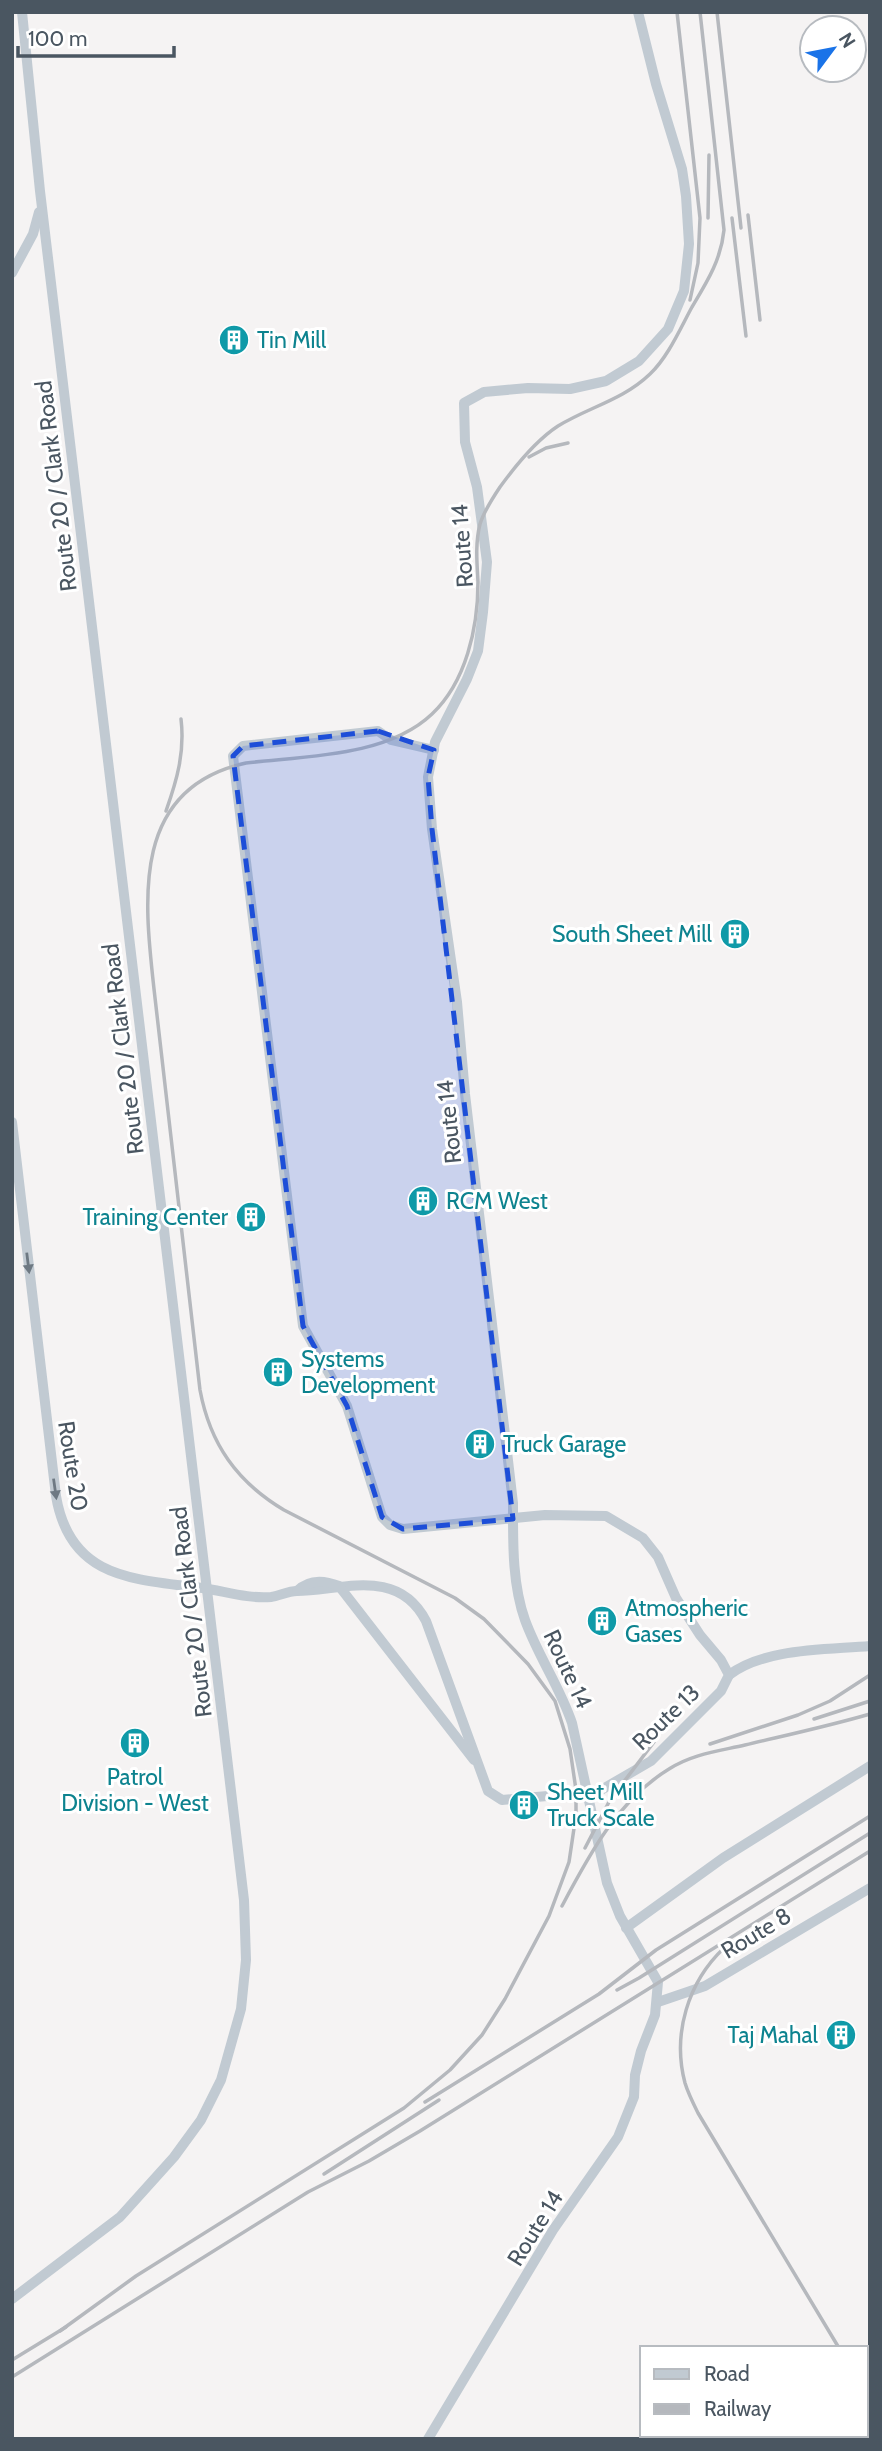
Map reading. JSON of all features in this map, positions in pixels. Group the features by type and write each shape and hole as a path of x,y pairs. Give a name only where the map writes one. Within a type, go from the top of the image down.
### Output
{"street":[{"name":"Route 20 / Clark Road","path":"12,2299 110,2226 190,2137 221,2080 241,2010 246,1960 244,1900 40,191 22,12"},
{"name":"Route 14","path":"428,2439 553,2230 618,2137 634,2097 635,2075 658,2002 658,1982 626,1928 607,1883 577,1738 567,1707 530,1634 522,1612 513,1541 513,1503 465,1094 457,1002 432,829 428,777 435,742 478,651 483,612 487,562 477,487 465,443 464,403 484,392 570,388 606,381 639,360 668,329 684,290 689,244 687,196 638,12"},
{"path":"12,273 38,219 40,191"},
{"name":"Route 13","path":"434,750 391,740 378,731 243,746 233,756 303,1326 348,1406 382,1517 390,1525 403,1529 545,1515 606,1516 643,1538 658,1556 677,1598 729,1675"},
{"name":"Route 20","path":"12,1122 54,1485 63,1525 83,1553 116,1574 207,1588"},
{"path":"207,1588 271,1597 297,1591 305,1585 320,1581 339,1586 386,1587 404,1595 421,1612 445,1669 488,1791 502,1800 570,1794 589,1797"},
{"path":"339,1586 480,1767"},
{"name":"Route 13","path":"589,1797 651,1761 721,1691 729,1675 744,1665 762,1658 870,1646"},
{"path":"626,1928 723,1858 870,1766"},
{"name":"Route 8","path":"658,2002 705,1986 870,1888"}],"highlighted area":[{"path":"378,731 434,750 428,777 432,829 513,1519 403,1529 382,1517 347,1406 303,1326 233,756 243,746"}],"railway":[{"path":"677,12 700,218 698,263 690,300"},
{"path":"60,2331 136,2276 404,2108 450,2070 482,2035 505,1999 549,1916 569,1862 576,1815 576,1790 570,1749 555,1701 528,1664 484,1619 455,1598 267,1499 239,1474 228,1460 211,1428 200,1390 150,954 148,885 153,852 164,822 182,796 209,776 246,763 319,756 369,747 414,728 432,714 454,686 468,653 476,618 478,531 494,496 519,462 550,432 640,383 668,351 712,270 720,251 724,230 700,12"},
{"path":"717,12 741,228"},
{"path":"708,218 709,155"},
{"path":"748,215 760,320"},
{"path":"732,218 746,336"},
{"path":"529,457 546,448 568,443"},
{"path":"166,811 179,766 181,719"},
{"path":"710,1744 798,1715 830,1701 870,1675"},
{"path":"814,1719 870,1701"},
{"path":"562,1906 594,1848 620,1813 635,1796 669,1769 706,1754 870,1714"},
{"path":"585,1848 610,1800 654,1742"},
{"path":"425,2102 599,1994 656,1950 870,1816"},
{"path":"617,1990 870,1833"},
{"path":"12,2377 308,2192 420,2131 870,1851"},
{"path":"724,1948 701,1977 686,2010 681,2046 685,2083 698,2113 838,2346"},
{"path":"324,2174 439,2100"},
{"path":"12,2360 66,2327"}],"place":[{"name":"Tin Mill","path":"234,340"},
{"name":"South Sheet Mill","path":"735,934"},
{"name":"RCM West","path":"423,1201"},
{"name":"Training Center","path":"251,1217"},
{"name":"Systems Development","path":"278,1372"},
{"name":"Truck Garage","path":"480,1444"},
{"name":"Atmospheric Gases","path":"602,1621"},
{"name":"Patrol Division - West","path":"135,1743"},
{"name":"Sheet Mill Truck Scale","path":"524,1805"},
{"name":"Taj Mahal","path":"841,2035"}]}
